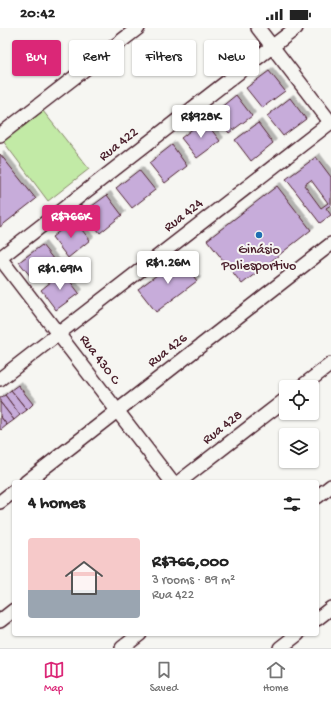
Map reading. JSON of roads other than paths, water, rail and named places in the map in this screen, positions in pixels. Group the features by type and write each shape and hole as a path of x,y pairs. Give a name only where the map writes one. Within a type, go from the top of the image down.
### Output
{"street":[{"path":"0,136 138,28"},
{"path":"258,28 331,122"},
{"name":"Rua 422","path":"0,258 296,28"},
{"name":"Rua 424","path":"0,379 331,122"},
{"name":"Rua 426","path":"29,480 331,244"},
{"name":"Rua 430 C","path":"0,258 170,480"},
{"path":"310,380 331,364"},
{"name":"Rua 428","path":"182,480 279,404"},
{"path":"319,495 331,486"},
{"path":"0,502 12,493"},
{"path":"319,617 331,608"},
{"path":"0,621 12,612"},
{"path":"122,648 137,636"},
{"path":"280,648 295,639"}],"place":[{"name":"Ginásio Poliesportivo","path":"259,235"}]}
